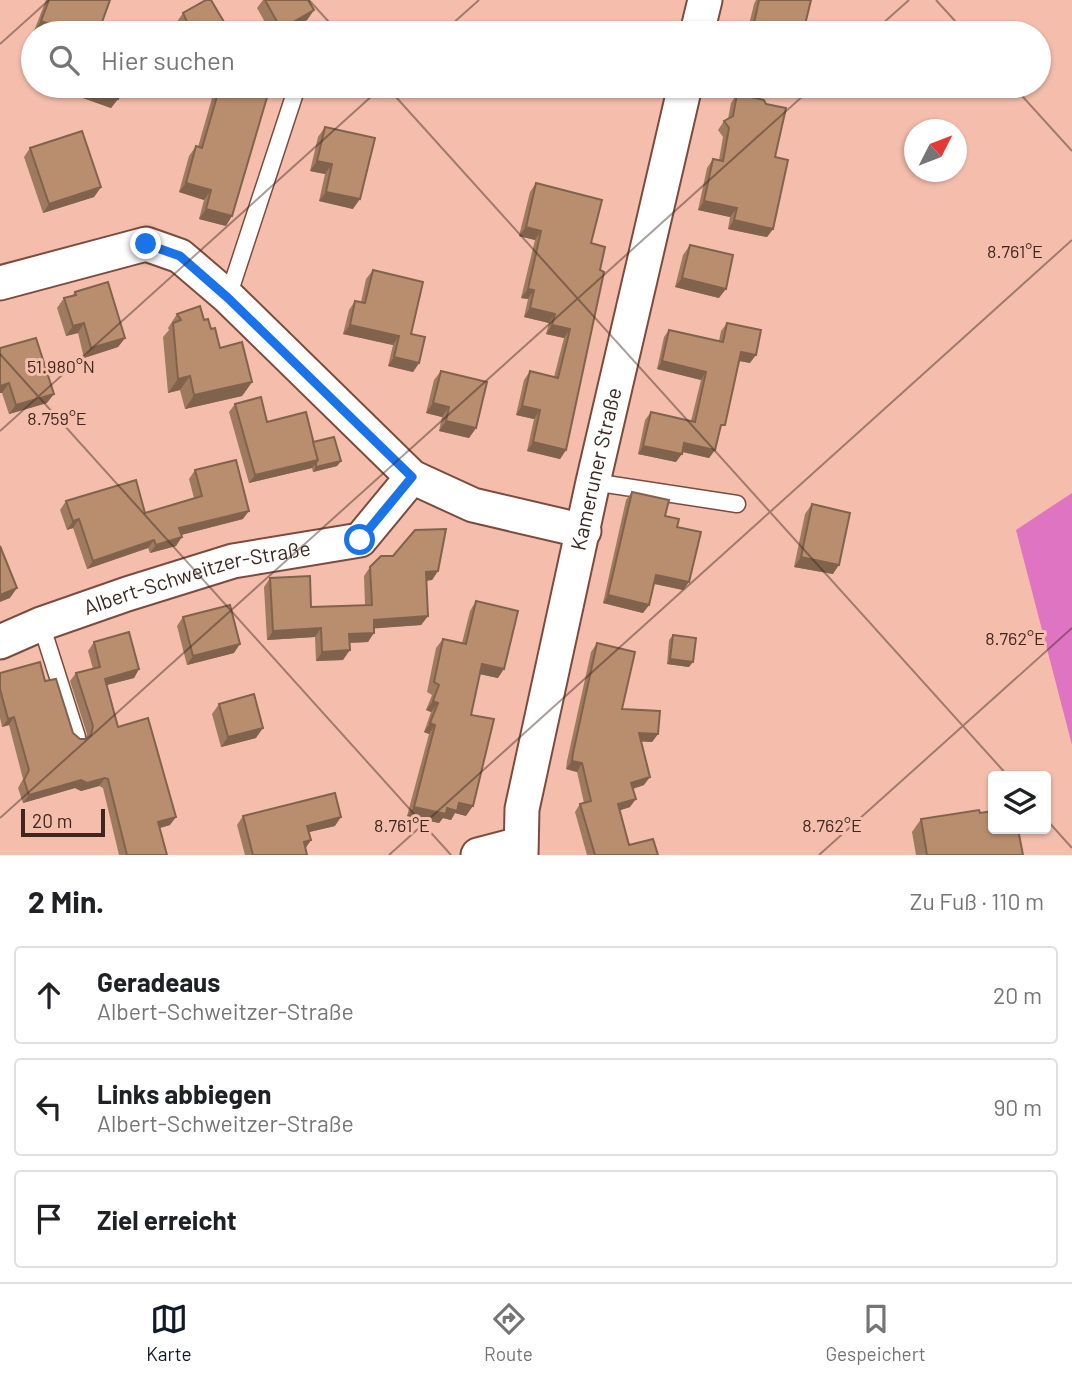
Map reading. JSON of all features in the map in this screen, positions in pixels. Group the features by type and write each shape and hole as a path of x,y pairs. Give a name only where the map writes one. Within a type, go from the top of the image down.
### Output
{"street":[{"path":"700,21 705,0"},
{"name":"Kameruner Straße","path":"521,849 522,808 593,482 682,98"},
{"path":"0,283 146,244 180,256 228,298 412,477 473,505 584,531"},
{"name":"Albert-Schweitzer-Straße","path":"0,642 41,624 233,561 360,540 412,477"},
{"path":"478,855 521,849"}],"lane":[{"path":"228,298 293,98"},
{"path":"593,482 737,505"},
{"path":"41,624 77,737"}],"shaded area":[{"path":"1072,493 1072,745 1016,530"}],"building":[{"path":"49,0 110,0 102,21 41,21"},
{"path":"206,0 211,0 223,21 187,21 183,13"},
{"path":"265,0 308,0 314,10 295,21 277,21"},
{"path":"759,0 811,0 806,21 755,21"},
{"path":"217,98 267,98 232,216 206,209 211,190 186,183 196,146 202,148"},
{"path":"736,98 755,98 764,100 766,104 786,108 775,157 788,160 773,229 734,220 737,208 704,201 713,159 723,161 729,128 724,121 733,116"},
{"path":"325,127 375,138 360,199 326,192 332,164 317,161"},
{"path":"82,131 101,187 49,204 30,148"},
{"path":"536,183 602,200 591,243 605,247 600,270 604,272 566,450 533,442 540,410 522,406 530,371 558,378 570,329 552,325 555,314 530,308 534,290 528,289 541,231 526,227"},
{"path":"690,245 733,255 726,289 682,278"},
{"path":"373,270 423,282 411,334 425,337 419,363 394,357 399,336 350,325 355,301 365,303"},
{"path":"108,282 125,338 91,348 84,323 73,326 64,298"},
{"path":"200,306 204,320 208,319 211,329 215,328 220,348 242,342 252,382 194,395 190,376 178,379 173,323 181,320 177,314"},
{"path":"727,323 761,330 756,355 741,352 725,425 721,425 715,450 684,443 682,454 643,446 651,412 695,422 706,372 662,361 669,330 723,342"},
{"path":"36,338 54,394 16,405 9,383 0,386 0,348"},
{"path":"441,371 487,382 476,428 446,421 449,407 433,403"},
{"path":"261,397 267,422 306,412 318,460 255,475 235,404"},
{"path":"334,437 341,461 316,467 318,460 313,442"},
{"path":"236,460 249,511 179,528 182,537 156,545 154,540 93,561 79,519 73,521 66,501 136,480 145,513 202,496 195,470"},
{"path":"632,492 669,500 665,516 679,519 677,527 701,532 689,582 656,575 649,605 608,595"},
{"path":"812,504 850,513 839,565 801,557"},
{"path":"446,529 438,571 426,572 428,616 374,620 374,633 349,634 350,650 322,652 321,628 273,631 270,578 310,576 311,607 372,605 370,567 381,556 393,556 415,530"},
{"path":"0,546 17,588 0,595"},
{"path":"476,601 518,611 504,669 482,664 471,715 494,719 473,806 459,803 457,811 447,808 446,814 414,807 435,725 430,723 438,703 433,701 439,685 434,682 443,639 466,644"},
{"path":"230,605 240,644 193,656 183,617"},
{"path":"129,632 139,669 105,679 118,727 148,718 176,817 158,822 167,855 127,855 108,779 87,783 81,780 29,795 24,780 29,770 14,717 8,719 0,689 0,673 40,662 45,681 56,679 73,733 80,739 85,739 91,735 93,726 76,673 100,667 94,642"},
{"path":"673,635 696,638 693,662 670,659"},
{"path":"597,643 635,652 622,709 660,711 658,734 639,733 650,777 631,783 636,799 618,804 629,845 653,839 658,855 595,855 580,804 591,801 582,763 572,761"},
{"path":"254,694 263,728 228,737 219,704"},
{"path":"335,793 341,817 307,826 311,840 304,842 307,855 253,855 243,816"},
{"path":"979,810 980,813 988,812 988,834 1019,834 1023,855 927,855 921,819"}],"route":[{"path":"146,244 180,256 228,298 412,477 360,540"}]}
